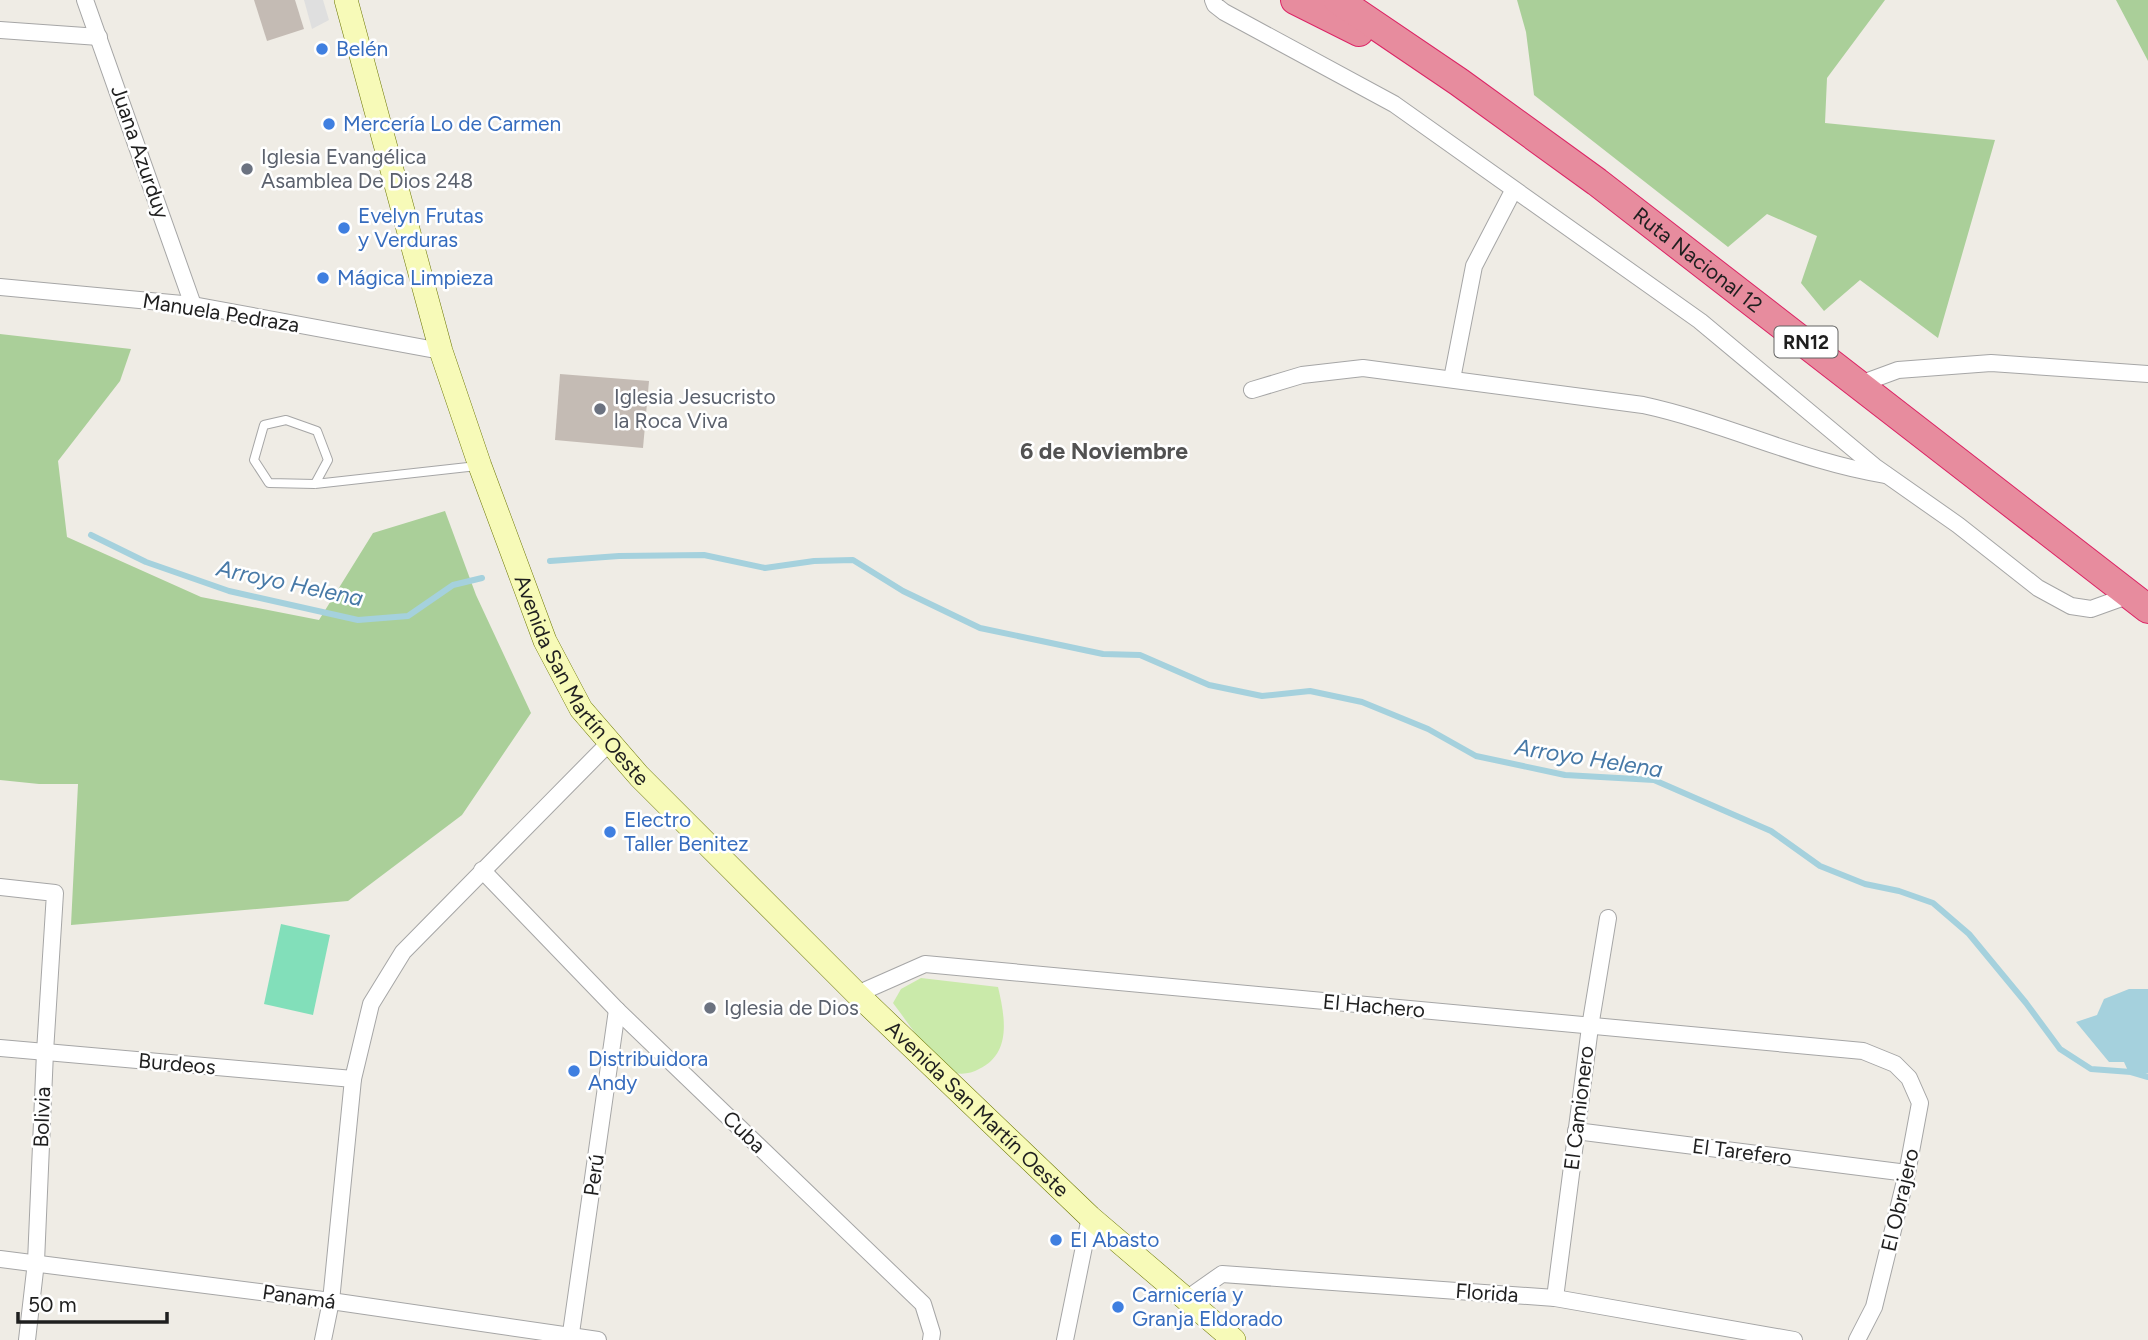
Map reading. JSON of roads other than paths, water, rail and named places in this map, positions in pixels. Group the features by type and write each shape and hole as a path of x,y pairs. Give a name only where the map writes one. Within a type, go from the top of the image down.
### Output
{"highway":[{"path":"1295,0 1459,82"},
{"name":"Ruta Nacional 12","path":"1338,0 1459,82 1597,182 2139,602"},
{"path":"1373,0 1459,82"}],"main road":[{"name":"Avenida San Martín Oeste","path":"346,0 441,351 480,466 545,641 581,709 609,743 857,994 1090,1217 1234,1340"}],"street":[{"name":"Juana Azurduy","path":"85,0 193,305"},
{"path":"1213,0 1224,12 1394,104 1513,191 1700,321 1888,476 1958,525 2038,588 2071,606 2091,609 2139,602"},
{"path":"0,30 99,37"},
{"path":"1452,380 1474,266 1513,191"},
{"name":"Manuela Pedraza","path":"0,287 193,305 441,351"},
{"path":"1860,384 1898,370 1991,363 2148,374"},
{"path":"1252,390 1301,375 1363,368 1643,405 1684,414 1850,470 1888,476"},
{"path":"323,1340 331,1301 353,1079 371,1004 403,952 609,743"},
{"name":"Cuba","path":"482,870 617,1010 923,1304 932,1333 931,1340"},
{"name":"Bolivia","path":"0,887 55,893 36,1262 27,1340"},
{"name":"El Camionero","path":"1555,1298 1590,1027 1608,918"},
{"name":"El Hachero","path":"857,994 925,964 1863,1051 1895,1064"},
{"name":"Perú","path":"570,1338 617,1010"},
{"name":"Burdeos","path":"0,1048 353,1079"},
{"name":"El Obrajero","path":"1857,1340 1874,1307 1908,1173 1920,1103 1909,1077 1895,1064"},
{"name":"El Tarefero","path":"1576,1131 1908,1173"},
{"path":"1065,1340 1090,1217"},
{"name":"Panamá","path":"0,1259 331,1301 598,1340"},
{"name":"Florida","path":"1185,1300 1222,1274 1555,1298 1794,1340"}],"lane":[{"path":"315,484 328,460 317,431 286,420 264,425 254,460 269,483 315,484 480,466"}],"water":[{"path":"2129,989 2148,989 2148,1073 2129,1073 2124,1062 2109,1062 2076,1022 2097,1015 2104,999"}],"waterway":[{"name":"Arroyo Helena","path":"91,535 146,562 229,591 358,620 408,616 453,585 482,578"},
{"name":"Arroyo Helena","path":"550,561 619,556 704,555 765,568 814,561 853,560 903,591 980,628 1103,654 1140,655 1209,685 1262,696 1310,691 1362,702 1428,729 1476,756 1565,775 1654,780 1771,831 1820,866 1865,884 1899,891 1933,903 1969,934 2060,1049 2091,1069 2131,1072 2148,1077"}],"place":[{"name":"Belén","path":"322,49"},
{"name":"Mercería Lo de Carmen","path":"329,124"},
{"name":"Iglesia Evangélica Asamblea De Dios 248","path":"247,169"},
{"name":"Evelyn Frutas y Verduras","path":"344,228"},
{"name":"Mágica Limpieza","path":"323,278"},
{"name":"Iglesia Jesucristo la Roca Viva","path":"600,409"},
{"name":"Electro Taller Benitez","path":"610,832"},
{"name":"Iglesia de Dios","path":"710,1008"},
{"name":"Distribuidora Andy","path":"574,1071"},
{"name":"El Abasto","path":"1056,1240"},
{"name":"Carnicería y Granja Eldorado","path":"1118,1307"}],"district":[{"name":"6 de Noviembre","path":"1104,451"}]}
